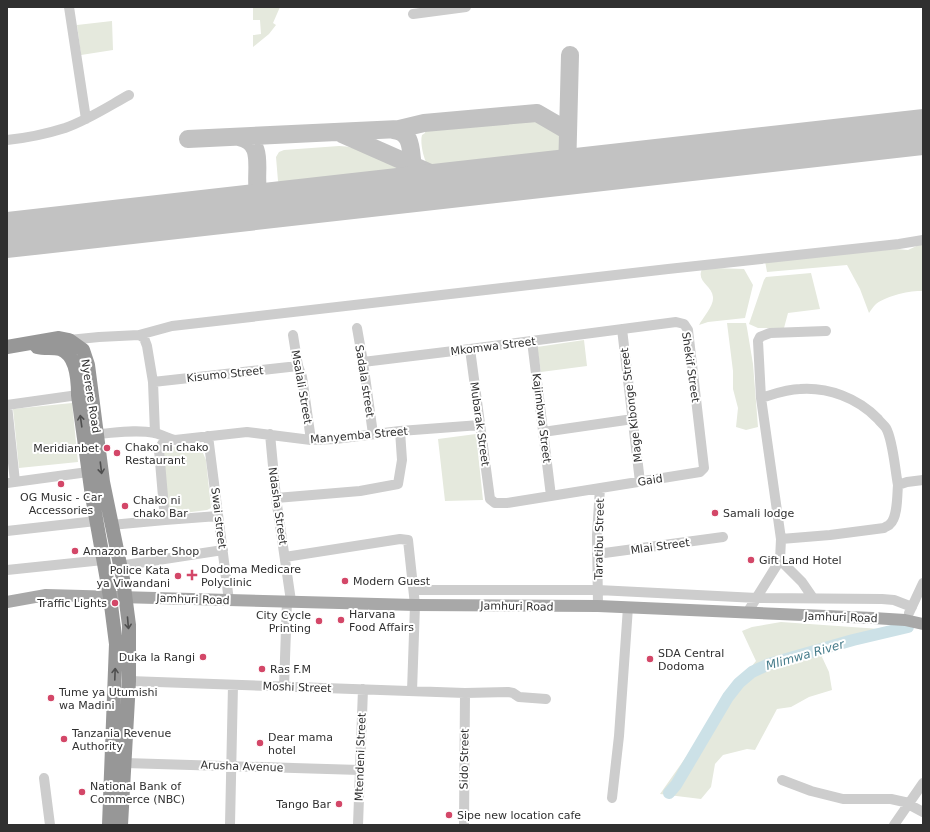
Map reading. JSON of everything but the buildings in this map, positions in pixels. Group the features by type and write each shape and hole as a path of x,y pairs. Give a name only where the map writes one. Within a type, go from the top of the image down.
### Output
{"highway":[{"path":"7,347 59,338 69,340"},
{"name":"Nyerere Road","path":"69,340 83,350 88,365 103,482 126,598 129,625 129,681 121,825"},
{"name":"Nyerere Road","path":"28,344 42,348 60,349 66,352 74,363 78,383 78,395 88,472 110,597 116,644 109,825"}],"main road":[{"name":"Jamhuri Road","path":"7,602 46,595 415,605 598,606 873,618 905,620 923,624"}],"street":[{"path":"70,7 86,119"},
{"path":"413,14 437,9 466,7"},
{"path":"7,140 30,137 66,128 86,119 129,95"},
{"path":"69,340 139,335 172,326 684,267 899,244 923,240"},
{"name":"Shekif Street","path":"622,329 676,322 684,324 688,330 704,468 700,472"},
{"name":"Sadala street","path":"357,328 373,434"},
{"name":"Mkomwa Street","path":"363,362 622,329"},
{"name":"Mage Kibonge Street","path":"622,329 640,482"},
{"path":"747,613 780,560 780,539 761,398 758,345 760,338 770,333 826,331"},
{"path":"139,335 144,338 147,346 153,382 155,433"},
{"name":"Msalali Street","path":"293,335 298,366 302,377 311,440"},
{"name":"Kajimbwa Street","path":"532,341 551,496"},
{"name":"Mubarak Street","path":"470,349 490,499"},
{"name":"Kisumo Street","path":"153,382 298,366"},
{"path":"761,398 776,393 810,388 844,396 862,405 886,428 891,445 898,485 897,506 893,519 891,524 884,528 830,535 780,539"},
{"path":"78,395 7,405 11,482 88,472"},
{"path":"543,432 633,419"},
{"name":"Manyemba Street","path":"97,434 144,432 155,433 175,440 248,432 311,440 480,425"},
{"path":"276,498 360,491 398,484 402,460 400,432"},
{"name":"Ndasha Street","path":"270,434 276,498 285,557 289,601 284,686"},
{"name":"Swai street","path":"208,436 229,600"},
{"path":"165,520 160,450 166,438"},
{"name":"Gaid","path":"600,488 700,472"},
{"path":"898,485 923,480"},
{"name":"Taratibu Street","path":"490,499 495,503 507,503 600,488 597,535 598,606"},
{"path":"111,525 218,516"},
{"path":"7,531 96,521"},
{"name":"Mlai Street","path":"597,554 722,537"},
{"path":"285,557 400,539 408,540 415,605 412,691"},
{"path":"119,566 223,550"},
{"path":"7,570 103,560"},
{"path":"780,560 802,582 812,598"},
{"path":"905,620 923,582"},
{"path":"414,590 598,590 757,598 882,599 901,602 912,607"},
{"path":"612,798 619,736 628,608"},
{"name":"Moshi Street","path":"129,681 465,693 508,692 514,693 519,697 546,699"},
{"path":"230,825 233,685"},
{"name":"Mtendeni Street","path":"358,825 363,689"},
{"name":"Sido Street","path":"464,825 465,693"},
{"name":"Arusha Avenue","path":"125,763 360,770"},
{"path":"44,778 50,825"},
{"path":"782,780 811,791 843,799 891,800 908,803 923,812"},
{"path":"894,825 923,783"}],"shaded area":[{"path":"253,7 280,7 273,23 276,25 269,34 253,47 253,35 261,34 260,20 253,20"},
{"path":"112,21 113,50 81,55 77,25"},
{"path":"540,120 563,134 562,150 556,157 450,169 427,164 424,158 421,142 422,135 425,133 425,128"},
{"path":"339,146 361,150 375,156 396,166 397,173 395,175 289,187 283,186 278,181 276,157 279,152 284,150"},
{"path":"923,243 923,291 891,296 875,305 869,313 860,289 847,265 767,272 765,261 896,249 908,250"},
{"path":"702,269 744,269 753,285 745,318 708,322 699,325 710,308 713,300 712,293 701,277 701,273"},
{"path":"811,273 820,309 788,313 784,328 758,328 749,324 766,277"},
{"path":"727,323 746,323 747,328 753,364 758,427 746,430 736,427 738,408 733,389 733,371"},
{"path":"584,340 587,366 541,372 537,347"},
{"path":"72,403 78,462 19,468 13,409"},
{"path":"476,434 483,500 445,501 438,439"},
{"path":"200,446 206,460 211,508 207,510 168,515 163,448"},
{"path":"781,622 880,629 900,632 826,651 822,657 829,672 832,690 809,697 791,707 777,709 755,750 747,749 723,755 715,764 711,787 701,799 660,794 693,747 712,714 756,661 742,631 752,627"}],"waterway":[{"name":"Mlimwa River","path":"669,793 676,785 728,697 739,683 752,672 769,664 853,640 908,627"}],"taxiway":[{"path":"567,173 570,55"},
{"path":"188,139 399,129 424,123 537,113 568,131"},
{"path":"393,130 401,132 406,136 411,150 414,173 417,180 428,188"},
{"path":"342,134 446,180 463,184"},
{"path":"239,137 248,140 254,146 260,197 264,201 273,205"},
{"path":"405,190 413,180 413,170 411,166"},
{"path":"247,208 255,201 258,190"}],"runway":[{"path":"7,235 923,132"}],"place":[{"name":"Meridianbet","path":"107,448"},
{"name":"Chako ni chako Restaurant","path":"117,453"},
{"name":"OG Music - Car Accessories","path":"61,484"},
{"name":"Chako ni chako Bar","path":"125,506"},
{"name":"Samali lodge","path":"715,513"},
{"name":"Amazon Barber Shop","path":"75,551"},
{"name":"Gift Land Hotel","path":"751,560"},
{"name":"Dodoma Medicare Polyclinic","path":"192,575"},
{"name":"Police Kata ya Viwandani","path":"178,576"},
{"name":"Modern Guest","path":"345,581"},
{"name":"Traffic Lights","path":"115,603"},
{"name":"Harvana Food Affairs","path":"341,620"},
{"name":"City Cycle Printing","path":"319,621"},
{"name":"Duka la Rangi","path":"203,657"},
{"name":"SDA Central Dodoma","path":"650,659"},
{"name":"Ras F.M","path":"262,669"},
{"name":"Tume ya Utumishi wa Madini","path":"51,698"},
{"name":"Tanzania Revenue Authority","path":"64,739"},
{"name":"Dear mama hotel","path":"260,743"},
{"name":"National Bank of Commerce (NBC)","path":"82,792"},
{"name":"Tango Bar","path":"339,804"},
{"name":"Sipe new location cafe","path":"449,815"}]}
